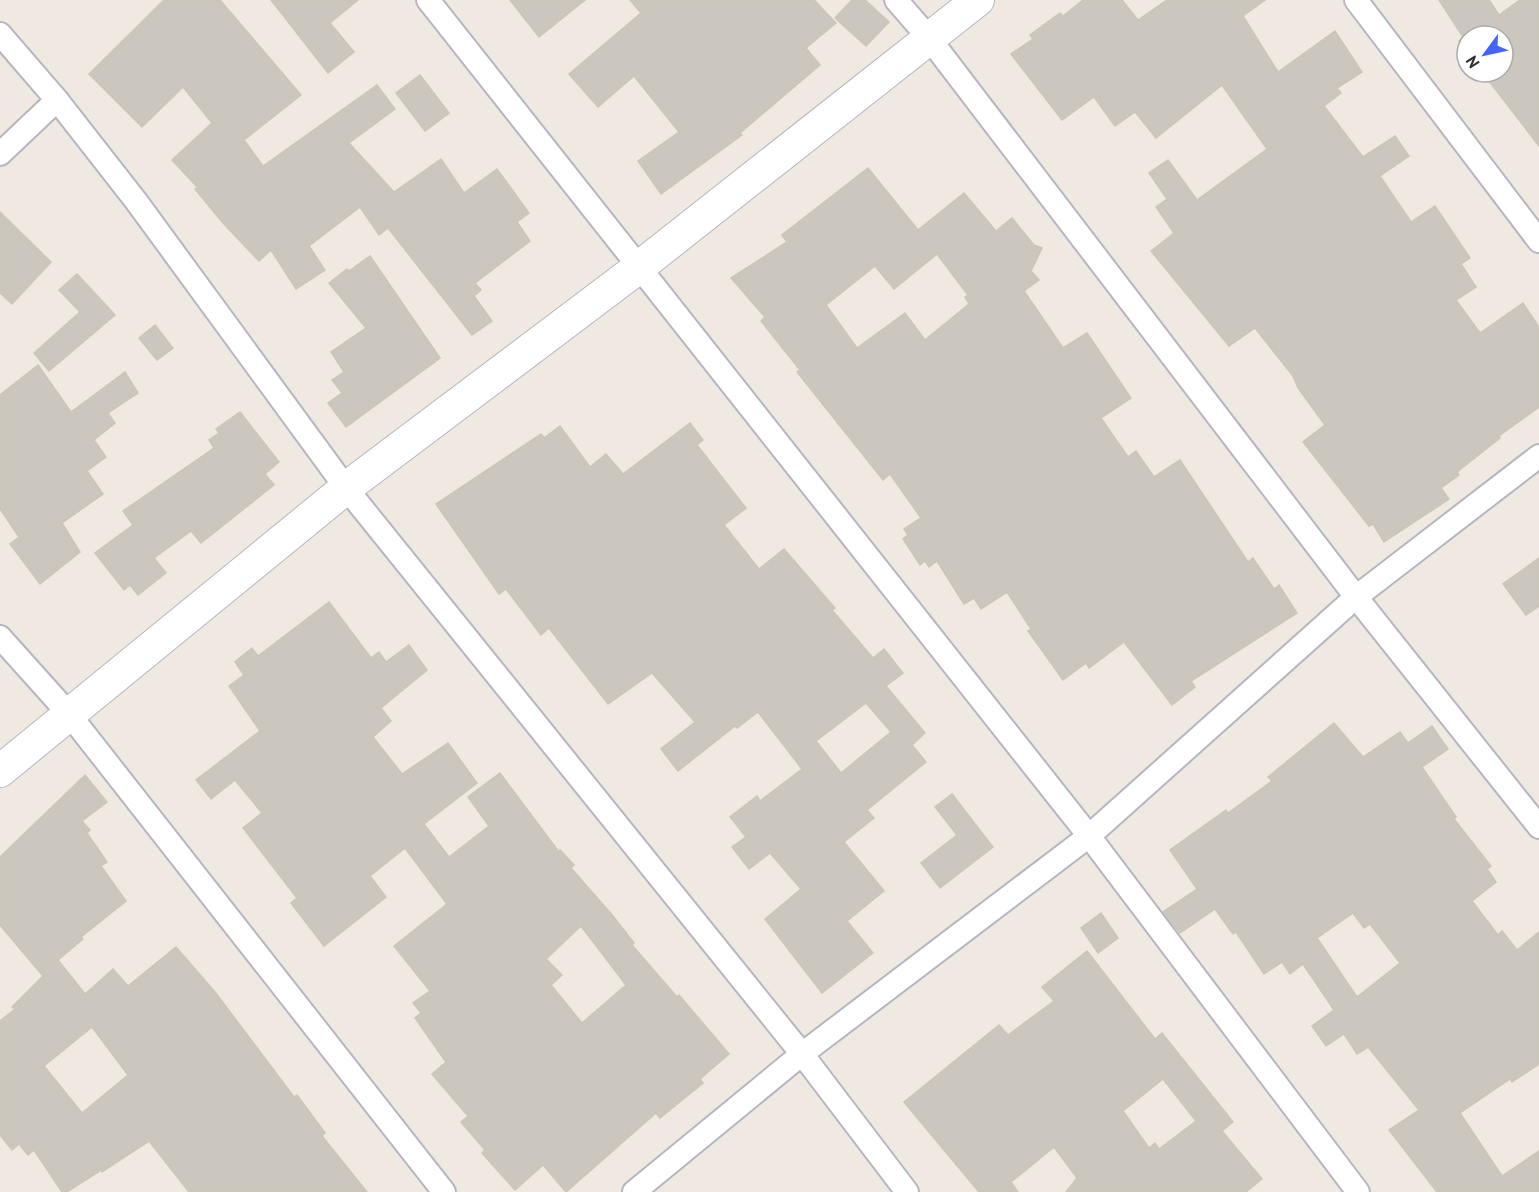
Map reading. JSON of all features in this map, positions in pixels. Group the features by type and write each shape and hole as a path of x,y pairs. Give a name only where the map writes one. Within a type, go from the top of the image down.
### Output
{"main road":[{"path":"0,771 346,488 638,268 978,0"}],"street":[{"path":"428,0 1089,836 1358,1192"},
{"path":"896,0 929,39 1356,597 1539,827"},
{"path":"1356,0 1539,241"},
{"path":"0,34 57,100 136,201 346,488 802,1054 907,1192"},
{"path":"0,154 57,100"},
{"path":"634,1192 802,1054 1089,836 1356,597 1539,456"},
{"path":"0,637 69,714 444,1192"}],"building":[{"path":"164,0 220,0 301,95 244,140 263,166 377,85 395,109 349,143 394,192 441,159 464,193 497,169 529,213 517,222 530,241 475,283 481,290 474,296 492,321 472,335 388,228 379,235 360,207 309,246 325,270 296,289 271,250 259,261 223,223 195,189 198,188 172,160 212,123 183,87 142,127 89,74"},
{"path":"271,0 358,0 330,23 354,52 328,73"},
{"path":"510,0 585,0 539,37"},
{"path":"630,0 814,0 836,23 806,48 820,65 740,133 742,135 661,194 638,161 679,132 634,76 598,107 569,74 641,13"},
{"path":"852,0 865,0 889,22 866,46 835,18"},
{"path":"1083,0 1122,0 1138,20 1167,0 1265,0 1243,16 1278,72 1335,31 1362,72 1337,88 1341,93 1324,106 1363,157 1395,136 1409,156 1380,176 1411,222 1435,206 1470,258 1461,264 1476,287 1456,300 1480,333 1523,303 1539,327 1539,407 1499,436 1500,438 1457,472 1459,475 1441,488 1449,499 1384,542 1373,524 1369,526 1303,442 1325,425 1298,388 1293,376 1255,328 1229,346 1151,251 1174,233 1156,207 1167,199 1149,173 1168,160 1197,200 1267,149 1222,85 1156,138 1135,112 1115,126 1094,97 1062,120 1011,54 1033,39 1030,35 1060,13 1063,16"},
{"path":"1439,0 1489,0 1499,15 1520,0 1539,0 1539,146 1491,84 1515,84 1515,24 1455,25"},
{"path":"420,75 449,113 425,131 396,93"},
{"path":"868,168 918,230 964,193 996,231 1012,218 1034,245 1042,248 1031,271 1039,280 1024,291 1063,348 1087,333 1131,398 1101,418 1128,457 1136,451 1154,477 1180,460 1248,562 1253,558 1274,589 1279,585 1297,613 1191,681 1195,687 1172,705 1124,642 1089,668 1086,663 1063,680 1028,631 1031,629 1007,592 981,609 974,598 964,604 937,561 929,567 925,561 920,565 903,539 908,535 904,529 921,518 890,474 883,480 797,372 800,370 761,321 765,317 731,278 787,242 782,235","holes":["937,254 968,295 965,297 969,304 925,340 905,313 857,348 826,305 875,266 894,289"]},
{"path":"0,212 51,262 12,304 0,293"},
{"path":"370,256 440,358 346,427 328,403 342,393 332,380 344,372 331,352 366,328 329,283"},
{"path":"77,274 115,315 49,371 34,353 80,312 59,290"},
{"path":"155,325 173,348 157,360 139,338"},
{"path":"38,365 71,412 125,372 138,393 108,413 115,423 94,440 106,457 87,471 103,494 62,523 80,552 40,584 10,544 19,537 0,509 0,395"},
{"path":"240,412 279,462 265,474 274,485 201,543 191,531 154,558 166,573 138,595 130,585 124,590 95,553 133,525 123,511 214,448 209,440 219,433 216,429"},
{"path":"690,423 703,440 697,445 746,508 724,525 759,569 784,549 835,608 832,610 873,658 884,649 903,673 886,686 925,733 912,745 926,762 867,810 874,818 844,842 884,891 847,921 873,953 822,993 765,919 801,889 770,853 749,869 732,847 746,837 730,817 757,796 760,801 802,769 758,712 737,728 735,726 678,771 661,749 695,722 652,673 608,704 549,628 541,635 506,589 499,594 436,504 541,434 544,438 560,426 590,467 606,454 623,474","holes":["866,703 891,732 841,773 816,741"]},
{"path":"1539,558 1539,606 1526,615 1503,584"},
{"path":"329,602 371,658 379,652 386,662 409,645 427,670 381,708 391,721 373,737 402,774 448,743 477,783 424,824 449,857 489,826 468,797 500,773 559,852 560,850 574,865 571,868 634,943 632,945 677,997 679,995 729,1054 700,1079 703,1083 660,1118 656,1113 566,1192 543,1165 515,1190 482,1153 485,1150 461,1122 468,1116 432,1074 446,1062 415,1018 421,1013 413,1003 430,991 394,946 447,904 405,848 370,876 386,897 324,946 291,903 297,898 243,828 262,813 235,780 211,799 196,780 260,731 229,686 244,675 235,662 252,648 258,656","holes":["581,926 626,985 582,1023 551,985 562,975 546,959"]},
{"path":"1334,723 1363,757 1400,732 1408,743 1432,726 1448,749 1422,767 1456,817 1454,819 1491,866 1487,869 1496,882 1472,901 1498,935 1502,931 1517,950 1539,932 1539,1064 1512,1082 1510,1079 1460,1113 1502,1176 1539,1151 1539,1192 1437,1192 1389,1130 1419,1110 1368,1047 1357,1054 1344,1034 1326,1046 1312,1026 1334,1010 1303,964 1290,974 1282,962 1264,974 1236,932 1233,934 1215,909 1180,933 1163,912 1197,889 1170,850 1226,810 1228,813 1272,781 1268,777","holes":["1353,913 1364,928 1370,924 1400,963 1357,997 1317,938"]},
{"path":"85,775 107,802 82,821 90,830 87,833 107,862 101,866 126,901 81,937 83,939 58,960 85,994 113,969 128,986 176,947 215,992 294,1097 297,1095 325,1133 322,1136 367,1192 189,1192 149,1141 102,1172 101,1170 67,1192 62,1192 34,1150 28,1155 19,1144 12,1150 0,1135 0,1021 15,1009 12,1007 43,976 0,925 0,857","holes":["92,1027 128,1075 82,1113 44,1066"]},
{"path":"952,794 993,847 940,888 921,863 957,835 935,807"},
{"path":"1101,913 1118,938 1098,953 1081,928"},
{"path":"1087,951 1155,1039 1162,1033 1233,1122 1222,1131 1262,1179 1246,1192 1066,1192 1077,1178 1054,1147 1011,1182 1018,1192 979,1192 904,1102 999,1025 1008,1035 1054,1001 1042,987","holes":["1163,1079 1196,1121 1159,1149 1155,1143 1149,1148 1123,1111"]}]}
